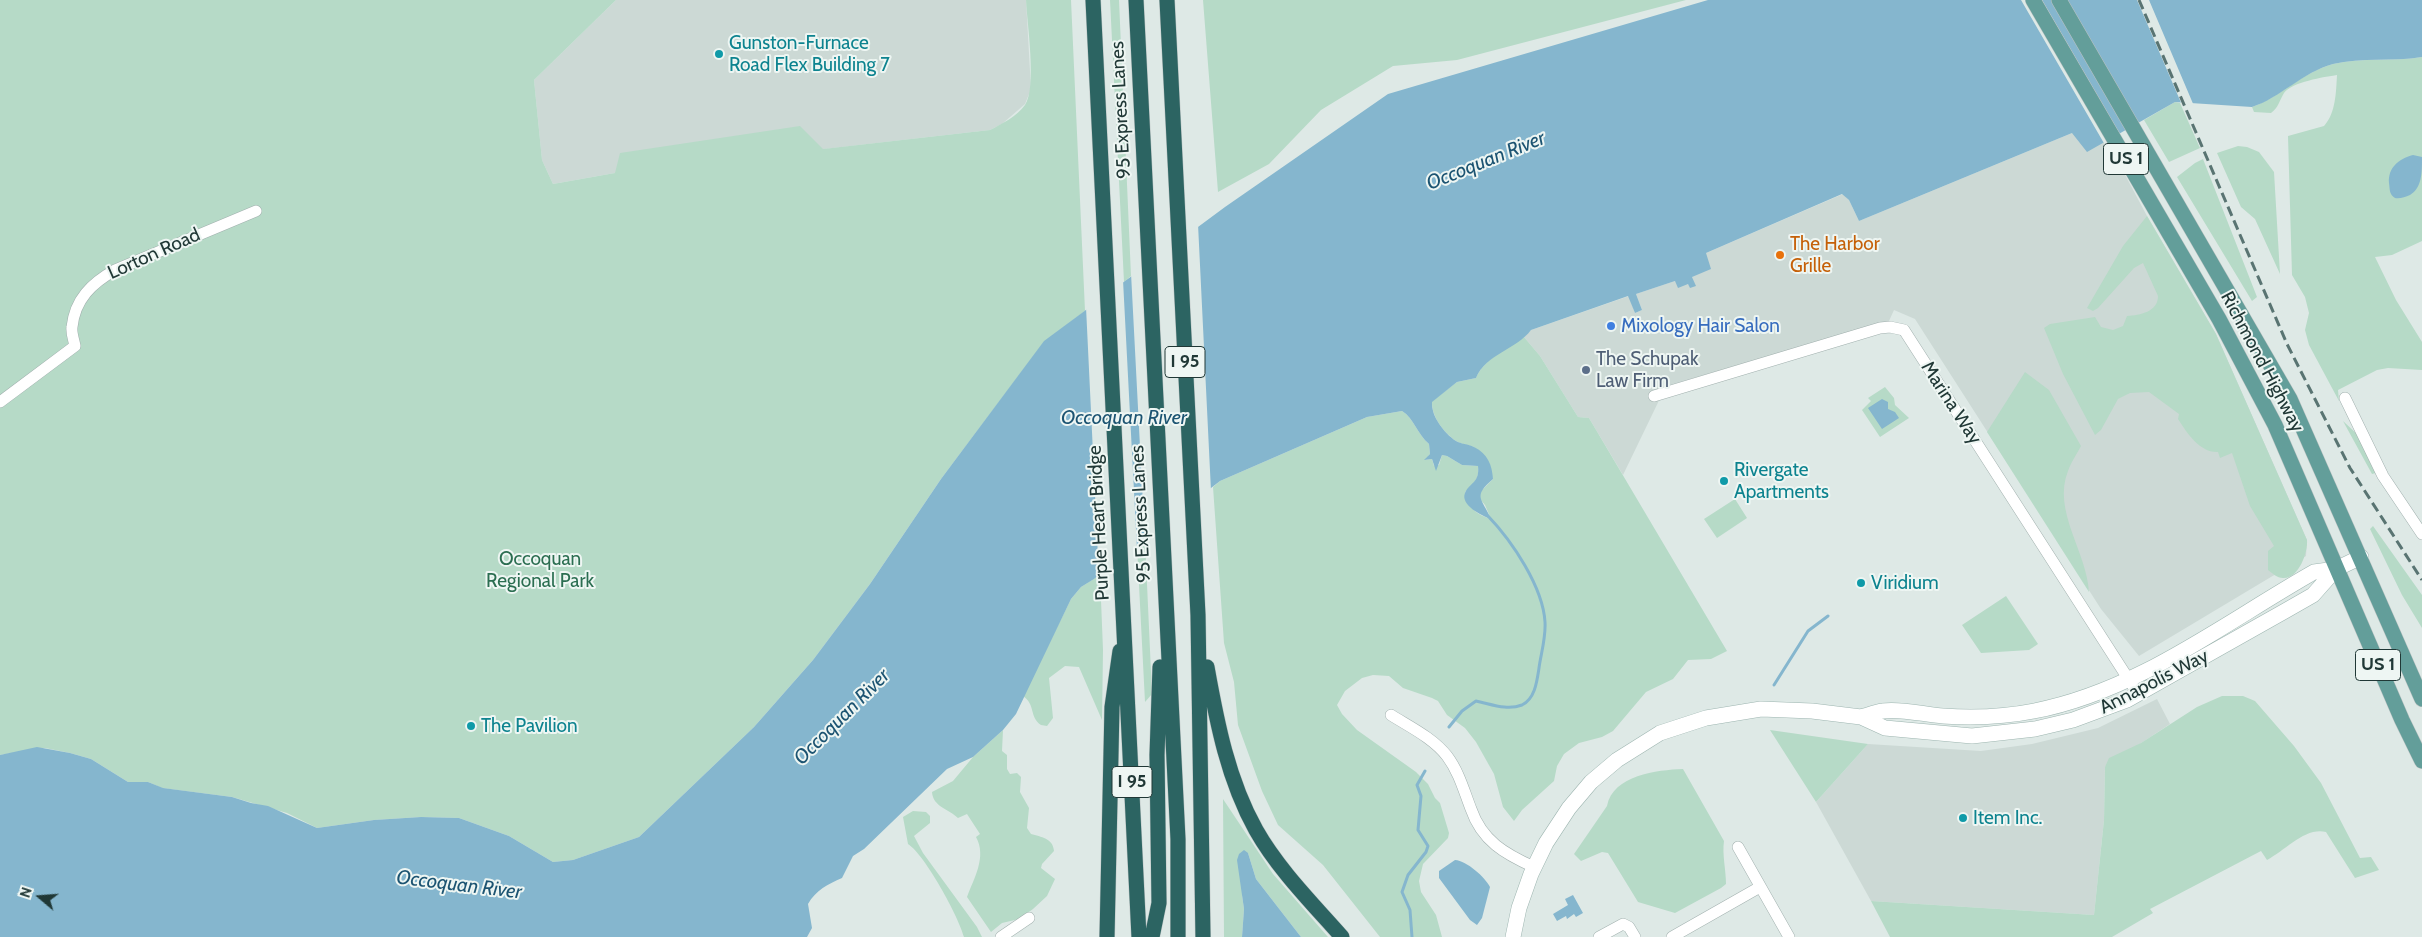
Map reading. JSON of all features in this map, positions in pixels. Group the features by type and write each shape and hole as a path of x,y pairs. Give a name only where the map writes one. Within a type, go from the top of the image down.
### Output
{"highway":[{"name":"Purple Heart Bridge","path":"1093,0 1124,628"},
{"name":"95 Express Lanes","path":"1136,0 1178,839 1178,937"},
{"name":"I 95","path":"1167,0 1198,615 1203,937"},
{"path":"1152,937 1159,903 1158,745 1165,588"},
{"path":"1198,615 1217,722 1236,787 1245,810 1274,856 1342,937"},
{"name":"I 95","path":"1124,628 1139,937"},
{"path":"1107,937 1113,693 1124,628"}],"main road":[{"name":"Richmond Highway","path":"2033,0 2219,319 2275,425 2402,720 2422,761"},
{"name":"Richmond Highway","path":"2059,0 2294,406 2422,699"}],"street":[{"name":"Lorton Road","path":"0,402 75,346 72,328 82,297 93,283 115,270 256,211"},
{"name":"Marina Way","path":"1654,396 1880,328 1890,326 1904,330 2138,694"},
{"path":"2345,398 2383,476 2422,534"},
{"name":"Annapolis Way","path":"1861,717 1884,710 1964,717 2013,714 2068,703 2129,680 2314,572 2336,568 2361,557"},
{"name":"Annapolis Way","path":"1513,937 1519,908 1534,867 1557,826 1591,782 1632,749 1660,734 1706,718 1761,709 1812,710 1861,717 1884,728 1956,735 1989,735 2073,720 2103,710 2138,694 2313,595 2336,568"},
{"path":"1391,715 1423,735 1446,756 1462,782 1475,820 1492,843 1506,853 1534,867"},
{"path":"1738,847 1789,937"},
{"path":"1672,937 1760,887"},
{"path":"1001,937 1029,918"},
{"path":"1599,937 1623,924 1630,927 1636,937"}],"shaded area":[{"path":"616,0 1026,0 1031,89 1025,104 1002,124 990,130 615,173 553,184 542,160 534,80"},
{"path":"2072,133 2107,141 2147,216 2216,334 2307,540 2306,556 2139,656 2101,609 1915,319 1894,310 1889,321 1666,386 1623,475 1589,418 1578,417 1540,356 1524,337 1531,330 1629,296 1635,313 1642,310 1636,294 1675,281 1695,286 1692,277 1706,253 1843,194 1849,200 1859,221"},
{"path":"2157,699 2170,724 2105,767 2104,820 2094,915 1871,901 1816,802 1868,744 1981,751 2032,744 2098,728"}],"green space":[{"name":"Occoquan Regional Park","path":"0,0 616,0 534,80 542,160 553,184 615,173 620,153 800,126 823,149 990,130 1018,113 1029,97 1031,70 1026,0 1071,0 1085,311 1044,342 941,479 870,584 813,660 754,727 639,837 573,860 553,862 509,836 459,818 421,817 374,820 317,828 287,813 232,797 162,788 148,782 128,782 91,759 70,753 45,748 0,755"},
{"path":"1110,0 1119,0 1131,276 1124,282"},
{"path":"1203,0 1686,0 1457,60 1393,66 1321,110 1269,164 1218,192"},
{"path":"2422,57 2422,241 2392,255 2375,257 2396,300 2422,342 2422,370 2388,368 2377,370 2338,390 2339,401 2309,345 2305,330 2309,313 2305,297 2292,275 2288,136 2324,126 2333,109 2337,75 2309,81 2288,89 2271,113 2254,112 2252,107 2262,103 2302,78 2333,64"},
{"path":"2175,102 2180,103 2200,148 2169,162 2144,120"},
{"path":"2238,146 2247,147 2259,152 2274,172 2280,274 2255,219 2241,207 2217,153"},
{"path":"2203,159 2257,297 2252,301 2177,177"},
{"path":"2147,216 2216,334 2307,540 2304,558 2298,570 2289,577 2279,577 2268,570 2268,551 2274,546 2250,506 2232,453 2220,458 2218,452 2200,446 2178,419 2179,414 2149,392 2130,393 2118,399 2101,430 2095,435 2063,374 2044,328 2050,324 2095,317 2101,327 2113,330 2123,326 2127,316 2147,312 2155,306 2158,296 2143,263 2134,268 2098,308 2093,311 2087,308 2123,246"},
{"path":"1524,337 1540,356 1578,417 1589,418 1727,651 1711,659 1688,660 1673,679 1646,692 1613,731 1602,737 1579,743 1564,754 1557,766 1554,781 1522,810 1514,821 1503,807 1494,774 1476,742 1465,728 1447,715 1438,701 1403,688 1389,676 1373,675 1362,678 1345,691 1337,705 1342,714 1357,730 1416,772 1428,784 1435,798 1440,803 1449,833 1448,838 1423,864 1419,881 1421,892 1436,915 1442,937 1380,937 1323,865 1278,825 1262,791 1238,725 1234,682 1224,643 1213,487 1220,481 1367,417 1402,411 1410,418 1421,436 1429,444 1430,454 1425,460 1432,459 1434,466 1439,465 1442,455 1462,465 1478,466 1477,477 1474,484 1465,492 1466,497 1473,510 1491,519 1485,505 1479,498 1479,493 1493,479 1474,447 1456,441 1443,429 1436,418 1432,401 1457,382 1476,378 1484,365"},
{"path":"2025,372 2049,390 2081,446 2068,471 2064,486 2064,501 2067,516 2083,562 2089,592 1987,432"},
{"path":"1885,387 1894,398 1895,405 1909,418 1880,437 1862,410 1871,401 1868,398"},
{"path":"2343,421 2358,435 2376,473 2372,474"},
{"path":"1735,499 1747,518 1717,538 1704,519"},
{"path":"2373,526 2422,595 2422,628 2402,595 2370,529"},
{"path":"1145,540 1152,694 1145,702 1137,546"},
{"path":"1100,575 1103,650 1102,720 1079,667 1065,666 1049,678 1053,718 1047,726 1041,725 1035,718 1030,703 1023,696 1071,599 1081,587"},
{"path":"2006,596 2038,644 2029,650 1981,653 1962,625"},
{"path":"2222,696 2243,696 2255,701 2294,746 2321,783 2360,858 2371,857 2379,870 2355,878 2326,832 2318,831 2303,836 2267,860 2261,851 2150,909 2153,913 2112,937 1890,937 1871,901 2094,915 2104,820 2105,767 2109,758 2141,743 2197,707"},
{"path":"1003,730 1002,751 1007,755 1007,769 1010,774 1017,773 1021,777 1020,792 1029,808 1027,828 1031,834 1046,839 1051,843 1054,851 1042,864 1041,868 1055,879 1047,896 1033,909 1019,919 1002,923 991,932 967,897 980,860 979,845 976,837 980,834 967,814 958,818 935,801 932,792 953,781 973,757"},
{"path":"1770,730 1868,744 1816,802"},
{"path":"1683,769 1724,841 1723,852 1726,884 1675,913 1638,902 1608,853 1602,852 1581,861 1574,854 1618,787 1638,776"},
{"path":"1223,799 1273,874 1328,937 1301,937 1256,879 1248,853 1242,895 1244,909 1242,937 1224,937"},
{"path":"913,811 926,812 930,816 930,823 914,836 923,853 977,927 982,937 964,937 956,916 932,873 915,850 908,844 903,817"}],"water":[{"name":"Occoquan River","path":"1708,0 2422,0 2422,57 2333,64 2312,73 2272,98 2252,107 2175,102 2087,152 2072,133 1859,221 1849,200 1842,194 1706,253 1711,269 1692,277 1696,286 1690,288 1688,284 1678,288 1675,281 1636,294 1642,310 1635,313 1628,296 1531,330 1525,337 1487,363 1476,378 1457,382 1432,402 1436,418 1447,433 1456,441 1479,450 1488,460 1492,469 1493,479 1483,490 1481,498 1491,519 1469,506 1464,497 1476,479 1478,466 1462,465 1442,455 1436,471 1432,459 1424,460 1430,454 1429,444 1421,436 1410,418 1402,411 1367,417 1220,481 1094,579 1081,587 1071,599 1016,714 1003,730 973,757 947,769 864,849 853,856 842,878 827,885 815,895 808,904 812,928 807,937 0,937 0,755 37,747 91,759 128,782 148,782 163,788 232,797 268,806 317,828 374,820 421,817 459,818 509,836 553,862 573,860 639,837 754,727 813,660 870,584 941,479 1044,341 1225,207 1388,94"},
{"path":"2413,155 2422,157 2419,184 2410,195 2395,198 2390,190 2390,173 2395,165"},
{"path":"1882,399 1888,402 1888,409 1895,412 1899,418 1882,429 1868,408"},
{"path":"1244,850 1248,853 1256,879 1301,937 1242,937 1244,909 1237,860 1239,854"},
{"path":"1455,860 1465,863 1475,870 1490,887 1482,918 1477,925 1470,920 1439,878 1439,871"},
{"path":"1573,895 1583,913 1576,917 1574,914 1567,919 1566,916 1557,921 1553,914 1568,905 1565,899"}],"pier":[{"path":"2021,0 2042,0 2121,136 2105,145"},
{"path":"2137,0 2149,0 2194,106 2182,105"},
{"path":"1198,224 1211,491 1145,543 1131,273"},
{"path":"1123,280 1137,549 1099,578 1086,307"}],"waterway":[{"path":"1449,727 1462,711 1476,701 1505,707 1516,707 1530,699 1535,689 1545,634 1543,608 1539,594 1525,565 1507,538 1488,516"},
{"path":"1774,685 1808,631 1828,616"},
{"path":"1412,937 1410,910 1402,892 1408,875 1426,852 1428,846 1418,830 1421,796 1417,785 1425,771"}],"railway":[{"path":"2139,0 2287,344 2350,468 2422,580"}],"place":[{"name":"Gunston-Furnace Road Flex Building 7","path":"719,54"},
{"name":"The Harbor Grille","path":"1780,255"},
{"name":"Mixology Hair Salon","path":"1611,326"},
{"name":"The Schupak Law Firm","path":"1586,370"},
{"name":"Rivergate Apartments","path":"1724,481"},
{"name":"Viridium","path":"1861,583"},
{"name":"The Pavilion","path":"471,726"},
{"name":"Item Inc.","path":"1963,818"}]}
